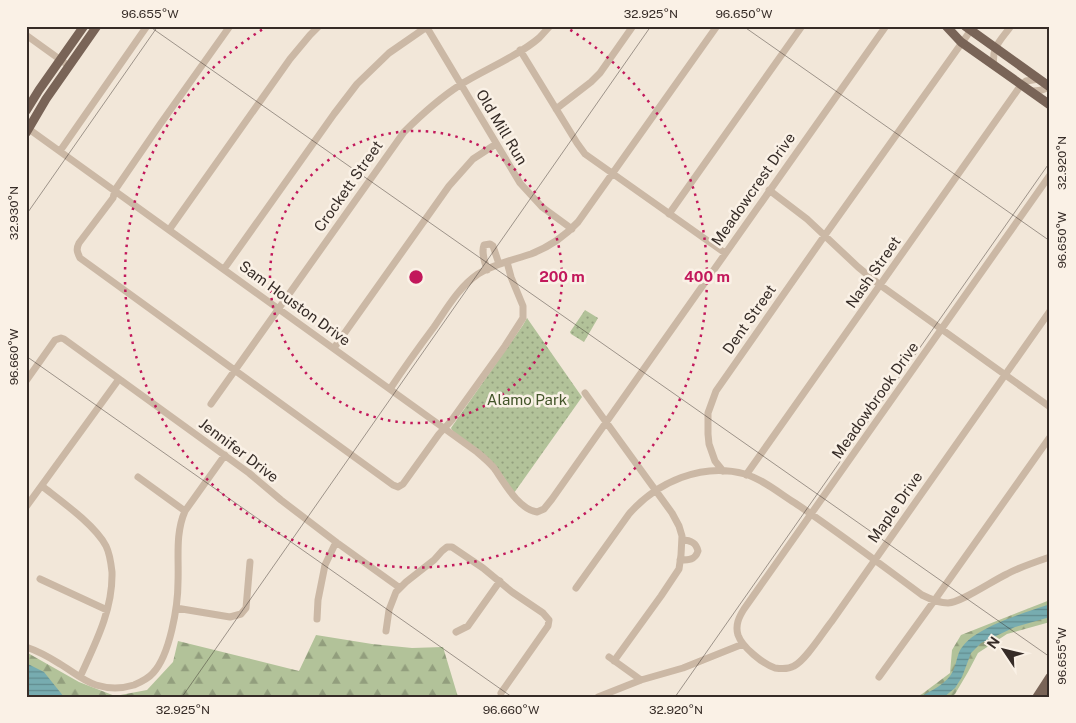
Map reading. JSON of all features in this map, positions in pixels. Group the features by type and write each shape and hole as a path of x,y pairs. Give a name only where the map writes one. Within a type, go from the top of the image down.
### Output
{"main road":[{"path":"26,111 84,26"},
{"path":"27,129 97,26"},
{"path":"946,26 961,42 1050,105"},
{"path":"968,28 1049,86"},
{"path":"1037,697 1050,677"},
{"path":"1044,697 1050,688"}],"street":[{"path":"60,151 147,26"},
{"path":"230,26 114,190 113,198 79,243 77,248 80,258 393,485 398,486 403,484 445,428 505,346 522,318 523,306 511,277 490,244 484,245 483,249 487,270"},
{"path":"169,230 290,60 310,35 320,26"},
{"name":"Crockett Street","path":"211,404 404,132 416,119 460,85 540,37 550,26"},
{"path":"556,109 600,73 633,26"},
{"path":"390,389 467,283 487,270 533,253 559,240 583,217 717,26"},
{"path":"670,214 802,26"},
{"name":"Meadowcrest Drive","path":"537,512 544,509 552,499 886,26"},
{"path":"994,66 993,56 995,48 1011,26"},
{"path":"224,269 357,84 389,53 427,27"},
{"name":"Old Mill Run","path":"427,27 520,183 542,206 572,229"},
{"name":"Dent Street","path":"724,471 715,461 709,444 708,434 708,413 716,391 961,42 968,28"},
{"path":"26,35 69,66"},
{"path":"974,51 986,53 995,48"},
{"path":"520,50 585,154 725,253"},
{"path":"1022,67 1022,85"},
{"path":"1022,85 1026,81 1039,79"},
{"name":"Nash Street","path":"746,475 1022,85"},
{"path":"1030,91 1042,91 1049,86"},
{"path":"1049,86 1050,105"},
{"name":"Sam Houston Drive","path":"27,129 477,452 493,467 508,490 529,510 537,512"},
{"path":"334,348 449,186 473,159 496,144"},
{"name":"Meadowbrook Drive","path":"743,644 738,635 737,625 740,616 1050,175"},
{"path":"769,190 807,219 880,285 1050,407"},
{"name":"Maple Drive","path":"743,644 766,663 776,668 792,667 800,662 832,621 1050,311"},
{"name":"Jennifer Drive","path":"26,381 56,340 59,338 64,339 225,455 336,542 400,588"},
{"path":"26,508 119,379"},
{"path":"585,393 672,513 679,526 682,540 679,569 661,596 611,659 641,680"},
{"path":"879,677 1050,437"},
{"path":"26,647 48,656 97,686 112,688 128,686 149,677 156,670 162,659 172,629 176,608 179,531 182,519 185,511 225,455"},
{"path":"576,588 637,504 656,490 683,476 704,472 724,471 746,475 761,481 811,514 922,595 934,601 947,603 956,601 1008,573 1050,557"},
{"path":"138,477 185,511"},
{"path":"42,486 90,526 106,546 110,558 112,583 107,610 102,628 80,677"},
{"path":"680,560 691,560 698,551 694,542 682,540"},
{"path":"317,619 318,600 325,565 336,542"},
{"path":"386,631 389,610 396,592 427,567 442,551 452,548 500,581 512,592 543,613 549,620 548,626 501,693"},
{"path":"176,608 230,617 241,614 246,608 250,562"},
{"path":"40,579 107,610"},
{"path":"456,632 468,626 500,581"},
{"path":"598,697 641,680 683,668 743,644"}],"green space":[{"path":"585,310 598,318 584,342 570,332"},
{"name":"Alamo Park","path":"527,318 582,397 514,493 503,476 451,428"},
{"path":"1050,600 1050,622 1007,634 978,653 955,694 951,697 916,697 950,673 952,650 961,635"},
{"path":"316,635 412,648 443,647 458,697 26,697 26,652 79,682 115,696 147,690 173,662 178,641 299,671"}],"water":[{"path":"1050,604 1050,617 1015,627 981,643 971,653 962,677 955,688 944,697 920,697 947,680 953,671 961,648 970,639 991,626"},
{"path":"26,663 44,672 64,697 26,697"}]}
